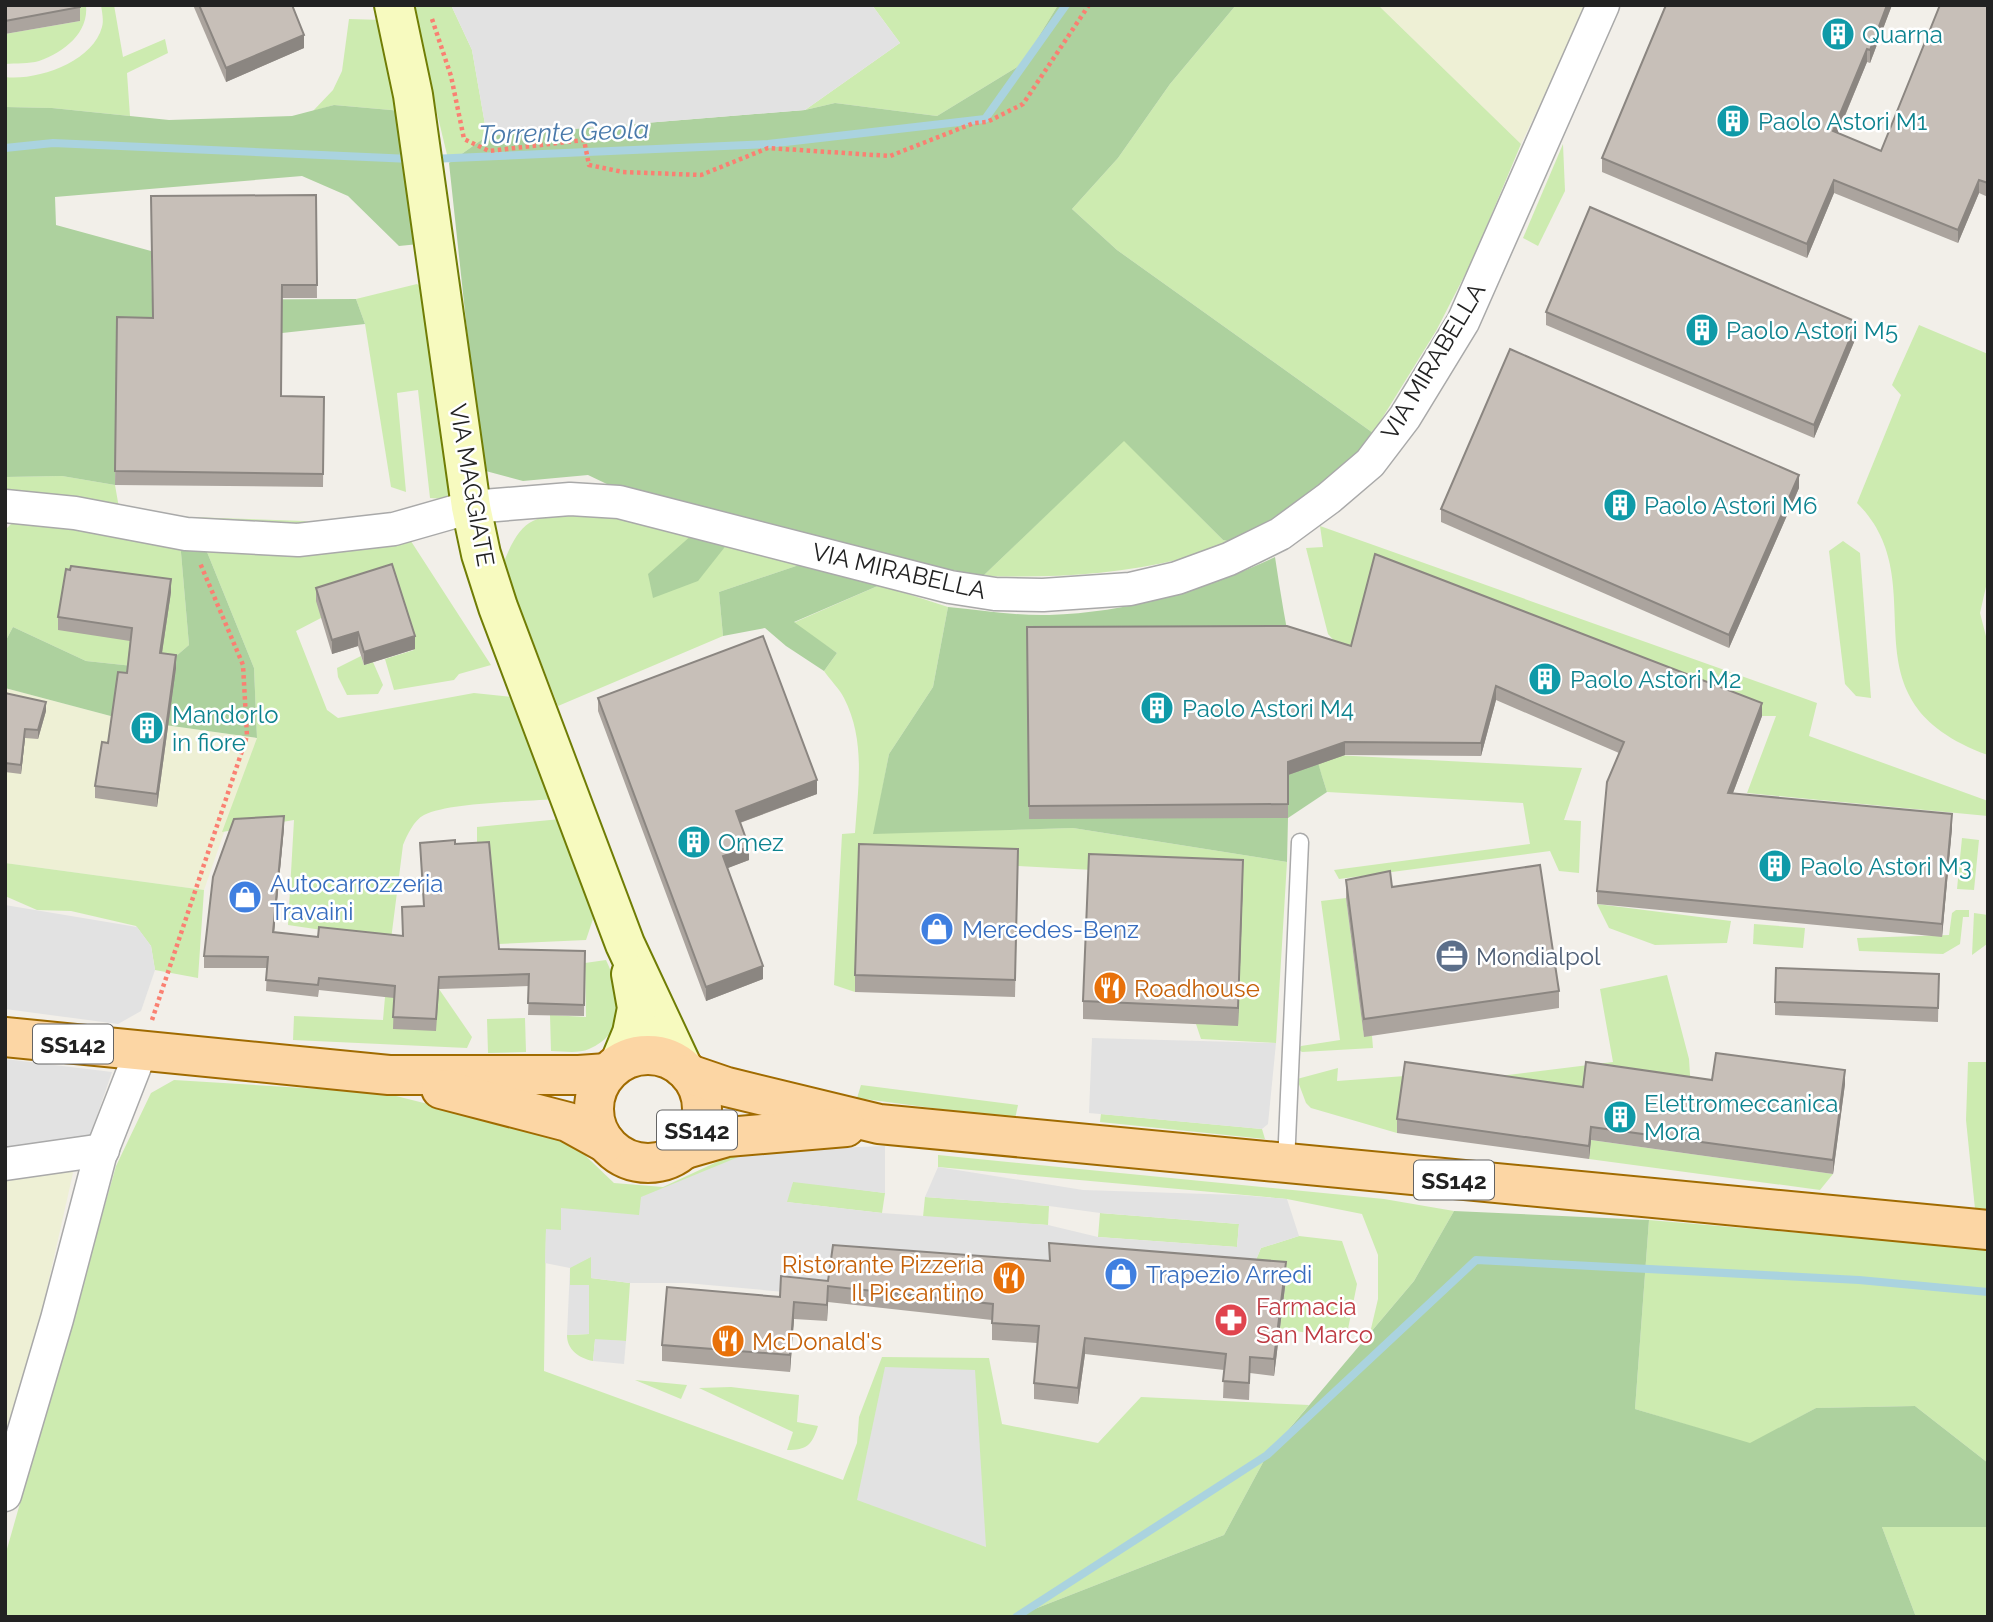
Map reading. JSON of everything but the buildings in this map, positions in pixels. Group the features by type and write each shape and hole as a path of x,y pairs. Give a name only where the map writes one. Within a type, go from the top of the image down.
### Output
{"main road":[{"name":"SS142","path":"5,1037 388,1075 614,1068 635,1056 653,1055 669,1059 686,1071 727,1087 879,1124 1988,1230"},
{"path":"606,1143 595,1121 594,1104 598,1088 614,1068"},
{"name":"SS142","path":"682,1150 694,1137 701,1114 700,1096 686,1071"},
{"name":"SS142","path":"388,1075 568,1122 606,1143 620,1155 643,1163 660,1162 682,1150 727,1137 879,1124"}],"street":[{"name":"VIA MAGGIATE","path":"394,5 414,95 471,507 481,554 498,607 625,944 686,1071"},
{"name":"VIA MIRABELLA","path":"5,506 75,513 186,534 298,540 394,529 471,507 570,499 619,502 950,587 995,594 1043,596 1129,589 1177,578 1229,559 1280,534 1370,463 1405,418 1463,321 1603,5"},
{"name":"VIA MAGGIATE","path":"614,1068 632,1033 637,1008 625,944"},
{"path":"5,1495 103,1150 141,1051"},
{"path":"5,1164 103,1150"}],"lane":[{"path":"1286,1164 1300,842"}],"path":[{"path":"432,17 451,76 464,139 489,152 584,140 589,165 624,172 701,175 768,148 890,156 974,123 987,122 1023,104 1089,5"},
{"path":"141,1051 170,972 195,887 247,736 243,665 186,534"}],"green space":[{"path":"77,5 86,5 86,15 79,33 66,47 39,61 5,64 5,34 80,21"},
{"path":"101,5 114,5 123,57 165,39 168,53 127,73 130,116 52,108 5,107 5,77 32,76 47,72 62,67 88,50 102,27"},
{"path":"411,5 451,5 472,50 487,136 449,163"},
{"path":"872,5 1058,5 1022,64 937,116 835,103 805,110 900,43"},
{"path":"1058,5 1236,5 1170,84 1118,158 1072,209 1117,250 1373,433 1328,484 1292,510 1232,542 1223,540 1124,441 983,576 674,516 588,475 523,481 482,470 449,163 487,136 805,110 835,103 937,116 1022,64"},
{"path":"1236,5 1378,5 1521,144 1472,261 1436,331 1373,433 1117,250 1072,209 1118,158 1170,84"},
{"path":"1378,5 1588,5 1521,144"},
{"path":"349,19 383,20 402,111 334,105 313,111 333,90 342,71"},
{"path":"334,105 402,111 419,244 399,246 348,196 302,176 55,197 56,225 151,251 152,300 356,299 365,324 282,333 117,331 115,485 62,476 5,477 5,107 52,108 169,120 292,116"},
{"path":"1563,144 1565,191 1538,246 1523,238"},
{"path":"417,284 429,294 455,495 445,499 430,498 418,390 397,393 406,492 391,487 365,324 356,299"},
{"path":"1919,325 1988,354 1988,578 1980,613 1988,644 1988,755 1942,731 1914,704 1901,672 1891,569 1880,535 1857,503 1901,395 1892,385"},
{"path":"1124,440 1223,540 1232,542 1187,557 1132,569 1058,576 983,576"},
{"path":"62,476 115,485 119,508 189,517 304,521 332,526 300,533 5,498 5,477"},
{"path":"578,512 631,520 805,563 719,592 723,636 558,706 503,564 516,537 530,523 549,516"},
{"path":"18,517 180,541 189,645 161,669 86,661 13,627 5,642 5,530"},
{"path":"1320,526 1817,703 1809,736 1988,801 1988,816 1747,793 1776,716 1351,659 1328,634 1306,548 1323,547"},
{"path":"693,534 728,543 698,581 653,598 648,574"},
{"path":"407,535 491,665 459,674 454,680 394,690 385,659 414,650 321,618 296,631 327,710 338,718 474,693 512,697 554,799 468,805 436,811 417,820 403,845 387,971 439,989 472,1037 467,1048 293,1040 294,1016 383,1020 387,974 322,930 288,925 294,820 222,832 257,738 254,668 205,547"},
{"path":"180,541 205,547 254,668 257,738 122,719 5,688 5,642 13,627 86,661 161,669 189,645"},
{"path":"1843,541 1860,553 1871,698 1856,696 1845,684 1829,551"},
{"path":"1275,557 1296,676 1327,792 1288,818 1287,862 1073,828 873,834 889,754 933,687 948,607 1037,615 1108,609 1193,590"},
{"path":"805,563 880,585 794,622 837,653 824,671 786,646 765,628 723,636 719,592"},
{"path":"880,585 948,607 933,687 889,754 874,833 1073,828 1287,862 1276,1043 1201,1039 1196,1024 1238,1025 1243,878 1018,866 855,992 834,985 842,834 855,833 859,781 858,747 851,714 844,698 824,671 837,653 793,623"},
{"path":"361,656 364,665 373,662 383,685 378,694 347,695 338,677 337,668"},
{"path":"5,688 122,719 257,738 204,890 5,863"},
{"path":"1315,754 1582,768 1564,820 1581,821 1579,873 1559,871 1550,851 1339,879 1334,870 1530,844 1523,803 1327,792"},
{"path":"561,819 593,919 586,940 498,944 477,854 477,827"},
{"path":"1962,838 1979,840 1974,890 1957,889"},
{"path":"5,863 204,890 198,978 155,970 151,946 136,926 71,911 37,910 5,896"},
{"path":"1346,898 1364,1036 1372,1036 1373,1048 1302,1052 1298,1049 1301,1046 1340,1040 1321,901"},
{"path":"1597,904 1731,921 1727,943 1655,945 1609,928"},
{"path":"1956,910 1969,910 1969,917 1963,917 1960,944 1943,954 1859,951 1857,938 1949,935 1952,913"},
{"path":"1974,913 1988,915 1987,944 1972,955"},
{"path":"1754,924 1805,928 1803,948 1753,944"},
{"path":"606,960 618,998 616,1022 611,1032 602,1042 585,1051 551,1051 550,1015 586,1017 585,963"},
{"path":"1667,975 1689,1059 1691,1090 1583,1101 1452,1082 1613,1062 1600,989"},
{"path":"525,1018 526,1052 488,1053 487,1019"},
{"path":"1968,1062 1988,1062 1988,1209 1975,1209 1966,1120"},
{"path":"1338,1068 1337,1081 1405,1076 1397,1133 1311,1108 1306,1103 1297,1079"},
{"path":"174,1080 384,1093 568,1139 614,1183 663,1187 721,1160 753,1151 639,1215 561,1230 546,1230 544,1371 843,1480 857,1443 859,1417 882,1357 989,1358 1002,1424 1098,1443 1141,1397 1309,1405 1267,1455 1224,1535 1014,1617 5,1617 5,1556 116,1166 151,1093"},
{"path":"861,1085 1018,1105 1015,1119 857,1098"},
{"path":"1101,1114 1262,1129 1265,1139 1100,1122"},
{"path":"1591,1140 1833,1174 1820,1190 1589,1159"},
{"path":"938,1155 1384,1199 1454,1211 1414,1281 1370,1333 1378,1299 1378,1255 1362,1214 1287,1199 938,1167"},
{"path":"75,1164 39,1324 5,1438 5,1174"},
{"path":"793,1181 885,1193 882,1213 786,1202"},
{"path":"925,1197 1049,1206 1048,1225 923,1217"},
{"path":"1454,1211 1649,1220 1635,1409 1750,1443 1816,1408 1915,1406 1988,1463 1988,1527 1882,1527 1916,1617 1014,1617 1224,1535 1267,1455 1414,1281"},
{"path":"1100,1213 1239,1224 1237,1247 1098,1237"},
{"path":"1649,1220 1988,1249 1988,1463 1915,1406 1816,1408 1750,1444 1635,1409"},
{"path":"1299,1236 1342,1241 1357,1284 1348,1329 1329,1337 1280,1328 1286,1279 1250,1274 1261,1248"},
{"path":"592,1256 591,1278 630,1283 626,1341 595,1340 593,1361 575,1352 569,1345 567,1335 589,1334 589,1286 570,1285 570,1267"},
{"path":"635,1380 687,1385 681,1399"},
{"path":"731,1387 799,1395 797,1422 818,1426 811,1442 799,1449 787,1450 793,1432 699,1388"},
{"path":"1882,1527 1988,1527 1988,1617 1916,1617"}],"shaded area":[{"path":"451,5 872,5 900,43 805,110 487,136 472,50"},
{"path":"5,905 137,927 151,946 155,970 141,1011 118,1024 5,1009"},
{"path":"1092,1038 1276,1043 1268,1124 1262,1129 1089,1113"},
{"path":"5,1059 112,1072 89,1139 5,1148"},
{"path":"885,1146 885,1193 793,1182 787,1202 882,1213 1048,1225 1098,1237 1237,1247 1239,1224 925,1197 938,1167 1083,1190 1287,1199 1299,1236 1261,1248 1250,1274 1050,1260 829,1296 686,1283 630,1283 591,1278 591,1257 570,1268 545,1263 546,1229 561,1230 561,1208 639,1215 641,1197 753,1151"},
{"path":"570,1268 570,1285 589,1285 589,1334 567,1335"},
{"path":"595,1339 626,1341 624,1364 593,1361"},
{"path":"885,1367 975,1370 986,1547 857,1500"}],"waterway":[{"name":"Torrente Geola","path":"431,159 768,144 985,119 1066,5"},
{"name":"Torrente Geola","path":"5,148 53,143 411,159"},
{"path":"1016,1617 1267,1455 1476,1260 1859,1280 1988,1292"}],"place":[{"name":"Quarna","path":"1838,34"},
{"name":"Paolo Astori M1","path":"1733,121"},
{"name":"Paolo Astori M5","path":"1702,330"},
{"name":"Paolo Astori M6","path":"1620,505"},
{"name":"Paolo Astori M2","path":"1545,679"},
{"name":"Paolo Astori M4","path":"1157,708"},
{"name":"Mandorlo in fiore","path":"147,728"},
{"name":"Omez","path":"694,842"},
{"name":"Paolo Astori M3","path":"1775,866"},
{"name":"Autocarrozzeria Travaini","path":"245,897"},
{"name":"Mercedes-Benz","path":"937,929"},
{"name":"Mondialpol","path":"1452,956"},
{"name":"Roadhouse","path":"1110,988"},
{"name":"Elettromeccanica Mora","path":"1620,1117"},
{"name":"Trapezio Arredi","path":"1121,1274"},
{"name":"Ristorante Pizzeria Il Piccantino","path":"1009,1278"},
{"name":"Farmacia San Marco","path":"1231,1320"},
{"name":"McDonald's","path":"728,1341"}]}
